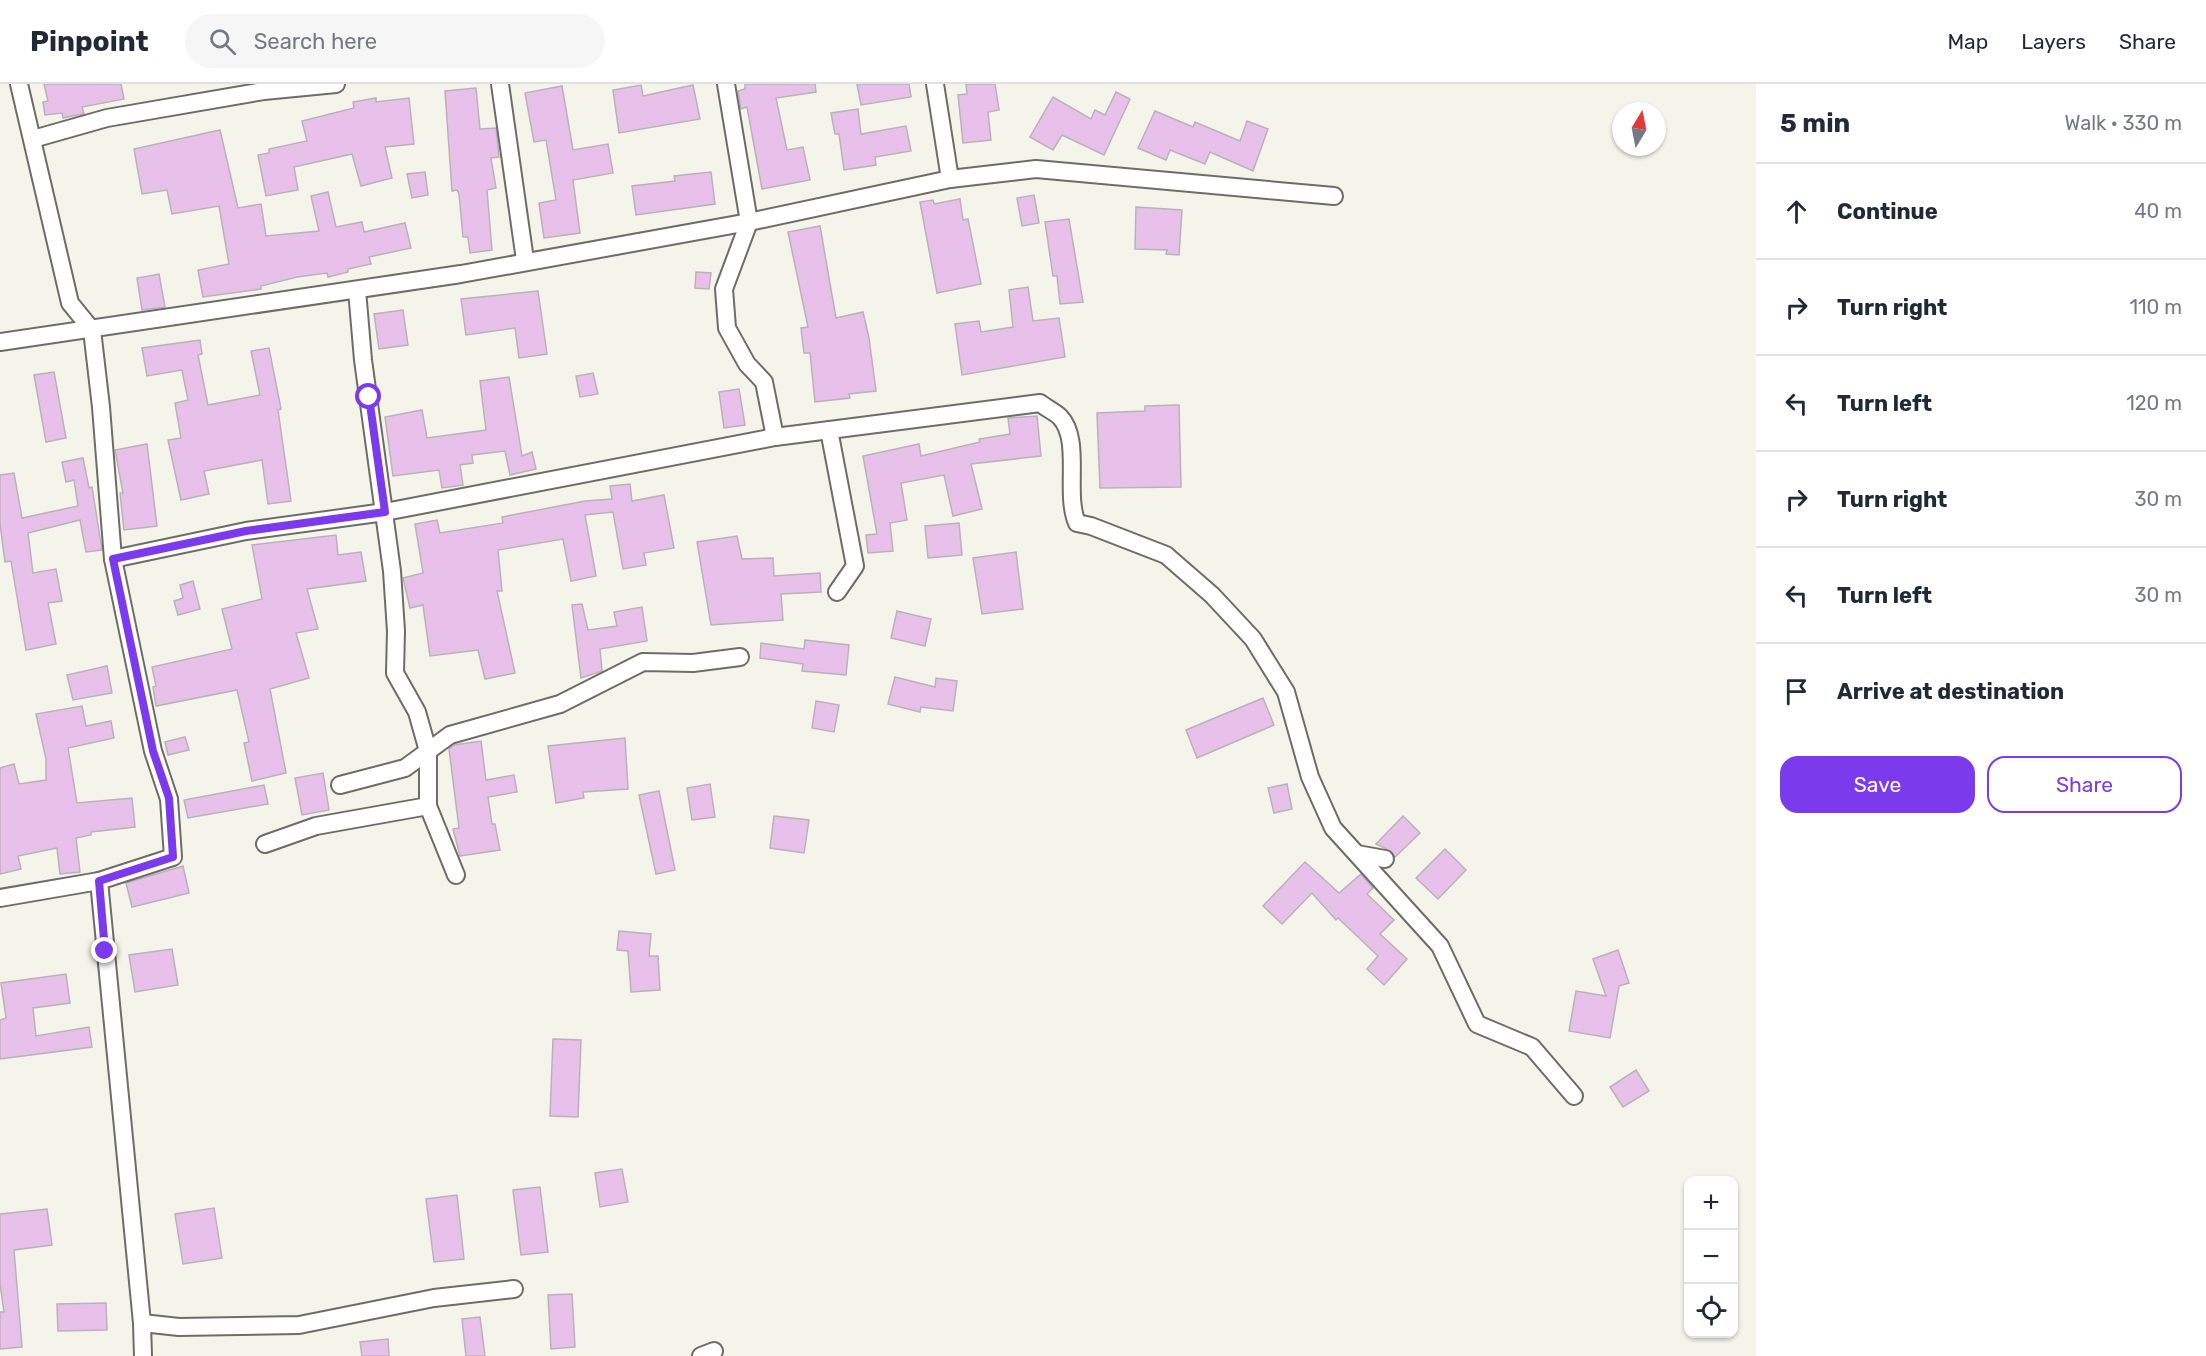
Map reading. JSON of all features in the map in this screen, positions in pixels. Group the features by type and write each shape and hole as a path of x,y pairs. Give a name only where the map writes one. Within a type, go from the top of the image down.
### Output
{"street":[{"path":"0,898 99,881 173,857 169,798 153,751 113,559 101,406 92,330 70,303 19,84"},
{"path":"33,139 107,118 238,89 336,84"},
{"path":"500,84 525,260"},
{"path":"726,84 749,222 724,289 727,328 747,364 764,382 775,436"},
{"path":"935,84 950,179"},
{"path":"0,342 357,290 749,222 950,179 1036,169 1335,196"},
{"path":"357,290 363,360 385,512 396,631 395,672 417,712 429,751 428,806 456,875"},
{"path":"113,559 246,531 385,512 775,436 1040,404 1061,418 1072,448 1070,508 1077,523 1091,526 1166,555 1212,595 1253,639 1286,692 1310,777 1334,828 1440,946 1478,1024 1532,1047 1574,1096"},
{"path":"830,430 855,566 837,592"},
{"path":"340,785 405,768 450,735 560,704 643,662 693,663 740,657"},
{"path":"265,844 315,826 428,806"},
{"path":"1357,854 1385,859"},
{"path":"99,881 142,1323 143,1356"},
{"path":"142,1323 190,1327 299,1325 434,1299 514,1290"}],"building":[{"path":"44,84 121,84 124,99 82,107 84,114 63,118 62,113 45,115 43,102 48,101"},
{"path":"745,84 815,84 816,92 776,98 787,150 803,147 810,180 762,189 747,107 741,109 738,91 745,89"},
{"path":"857,84 909,84 911,97 861,105"},
{"path":"966,84 995,84 999,110 988,112 991,140 963,143 958,95 967,94"},
{"path":"641,85 643,96 693,85 700,119 619,133 613,90"},
{"path":"562,86 573,150 608,144 613,173 573,180 580,233 544,238 539,203 556,200 546,140 534,142 525,93"},
{"path":"476,88 480,129 496,128 499,157 491,158 496,188 487,190 492,250 470,253 468,237 463,237 459,194 457,190 452,191 445,91"},
{"path":"1116,92 1130,99 1104,155 1062,135 1053,150 1030,137 1053,97 1091,119 1095,110 1105,115"},
{"path":"376,98 376,102 409,98 414,144 385,147 392,178 361,186 352,154 294,167 298,190 266,196 258,155 269,153 269,149 307,141 302,121 354,108 353,102"},
{"path":"858,109 861,134 906,126 911,151 875,157 876,165 844,170 839,134 835,134 831,113"},
{"path":"1155,111 1193,127 1195,122 1240,141 1247,121 1268,129 1253,171 1210,152 1205,164 1170,150 1166,160 1138,148"},
{"path":"220,130 238,208 261,204 266,236 319,231 311,196 328,192 336,227 362,222 364,232 405,223 411,248 369,257 371,264 348,269 348,272 328,277 327,273 297,277 261,286 261,289 203,297 198,270 229,264 219,206 172,214 167,190 142,194 134,149"},
{"path":"425,172 428,195 412,198 407,174"},
{"path":"711,172 715,204 636,215 632,186 675,181 674,176"},
{"path":"1034,195 1039,223 1022,226 1017,198"},
{"path":"960,199 963,220 968,219 981,284 937,293 920,202 933,200 934,204"},
{"path":"1136,207 1182,210 1179,255 1166,254 1167,250 1135,249"},
{"path":"1069,219 1083,302 1060,304 1057,276 1053,276 1045,222"},
{"path":"820,226 836,318 863,312 876,391 849,394 850,398 815,402 810,353 804,353 801,328 808,327 788,232"},
{"path":"696,272 711,273 709,289 695,288"},
{"path":"159,274 165,307 142,310 137,278"},
{"path":"1028,287 1033,321 1059,318 1065,357 962,375 955,324 979,321 981,332 1013,327 1009,290"},
{"path":"538,291 547,354 519,358 515,328 466,335 461,299"},
{"path":"403,310 408,345 379,349 374,314"},
{"path":"200,340 202,354 198,355 208,405 260,395 251,351 269,348 281,409 278,410 291,501 268,504 262,460 204,471 209,494 181,500 168,440 181,438 175,403 188,400 182,370 147,376 142,348"},
{"path":"54,372 66,438 46,442 34,375"},
{"path":"593,373 598,394 580,397 576,376"},
{"path":"509,377 522,456 532,452 536,469 510,475 505,451 472,455 473,463 460,465 463,485 442,488 439,470 393,476 385,417 422,410 427,438 486,430 480,381"},
{"path":"739,389 745,425 724,428 719,392"},
{"path":"1179,405 1181,487 1100,488 1097,413 1145,411 1145,406"},
{"path":"1037,416 1041,456 971,464 982,509 953,516 944,475 901,483 907,520 890,523 893,551 868,553 866,535 877,534 863,456 919,444 921,456 980,442 979,439 1010,434 1008,418"},
{"path":"147,444 157,526 124,530 120,493 123,493 115,450"},
{"path":"83,458 89,488 92,487 102,550 86,552 80,520 28,533 33,573 56,569 62,601 48,603 56,644 26,650 11,561 5,562 0,524 0,475 14,473 22,518 78,506 74,480 66,482 62,462"},
{"path":"630,484 632,501 664,495 674,548 644,553 646,565 623,569 613,512 585,515 596,576 571,581 563,539 498,550 502,591 497,591 515,673 485,679 478,650 430,656 423,605 410,608 403,578 423,573 415,524 437,520 440,533 503,523 502,517 585,501 612,499 610,486"},
{"path":"959,523 962,555 928,558 925,526"},
{"path":"336,535 338,555 361,552 366,581 307,589 318,629 296,633 309,678 270,689 286,773 252,781 244,743 249,742 237,690 156,706 153,687 156,686 152,667 232,649 222,609 262,599 252,545"},
{"path":"737,536 742,559 773,558 774,576 820,573 821,592 781,594 783,620 711,625 697,542"},
{"path":"1016,552 1023,609 982,614 973,558"},
{"path":"193,581 200,609 178,615 174,601 183,598 180,585"},
{"path":"582,604 588,630 617,626 614,612 642,607 647,641 600,649 602,671 581,678 572,605"},
{"path":"897,611 931,619 925,646 891,638"},
{"path":"805,640 849,645 846,675 802,671 803,664 760,658 761,643 804,649"},
{"path":"107,666 112,693 73,700 67,675"},
{"path":"895,677 935,687 936,678 957,681 953,711 921,707 920,712 888,704"},
{"path":"1263,698 1274,725 1197,758 1186,730"},
{"path":"816,701 839,705 834,732 812,728"},
{"path":"82,706 86,726 111,721 114,738 68,748 77,803 132,798 135,827 91,832 91,835 76,838 80,872 60,874 57,848 18,856 21,869 0,874 0,768 14,764 19,784 46,780 46,759 36,714"},
{"path":"185,737 189,750 168,755 165,742"},
{"path":"625,738 628,789 583,792 584,798 556,803 548,746"},
{"path":"481,741 486,780 514,775 517,792 488,797 492,824 495,824 500,850 460,856 453,829 459,828 449,749 454,745"},
{"path":"323,773 329,810 302,815 295,778"},
{"path":"710,784 715,817 692,820 687,788"},
{"path":"1287,784 1292,809 1274,813 1268,788"},
{"path":"264,785 268,804 188,818 184,800"},
{"path":"659,791 675,870 656,874 639,795"},
{"path":"774,816 809,820 804,853 770,848"},
{"path":"1403,816 1420,833 1395,857 1391,851 1376,844"},
{"path":"1445,849 1466,870 1438,899 1416,878"},
{"path":"1305,862 1339,893 1361,874 1373,888 1367,894 1394,920 1380,934 1407,959 1384,985 1367,969 1378,956 1338,918 1336,920 1312,893 1282,924 1263,906"},
{"path":"183,866 189,893 132,907 126,883"},
{"path":"619,931 651,934 649,956 658,956 660,990 631,992 628,951 617,950"},
{"path":"172,949 178,985 135,992 129,955"},
{"path":"1618,950 1629,983 1619,986 1610,1038 1569,1031 1576,991 1606,996 1593,959"},
{"path":"66,974 70,1003 33,1008 36,1036 89,1027 92,1047 0,1059 0,1020 6,1018 1,983"},
{"path":"553,1039 581,1040 578,1117 550,1116"},
{"path":"1636,1070 1649,1091 1623,1107 1610,1087"},
{"path":"622,1169 628,1202 600,1207 595,1173"},
{"path":"540,1187 548,1252 521,1255 513,1190"},
{"path":"457,1195 464,1259 434,1262 426,1199"},
{"path":"214,1208 222,1258 183,1264 175,1214"},
{"path":"47,1209 52,1245 14,1250 22,1347 0,1349 0,1312 4,1312 0,1284 0,1214"},
{"path":"572,1294 575,1347 551,1349 548,1295"},
{"path":"106,1303 107,1330 58,1331 57,1304"},
{"path":"480,1317 485,1356 466,1356 462,1319"},
{"path":"388,1339 389,1356 362,1356 360,1342"}],"route":[{"path":"105,951 99,881 173,857 169,798 153,751 113,559 246,531 385,512 369,397"}]}
